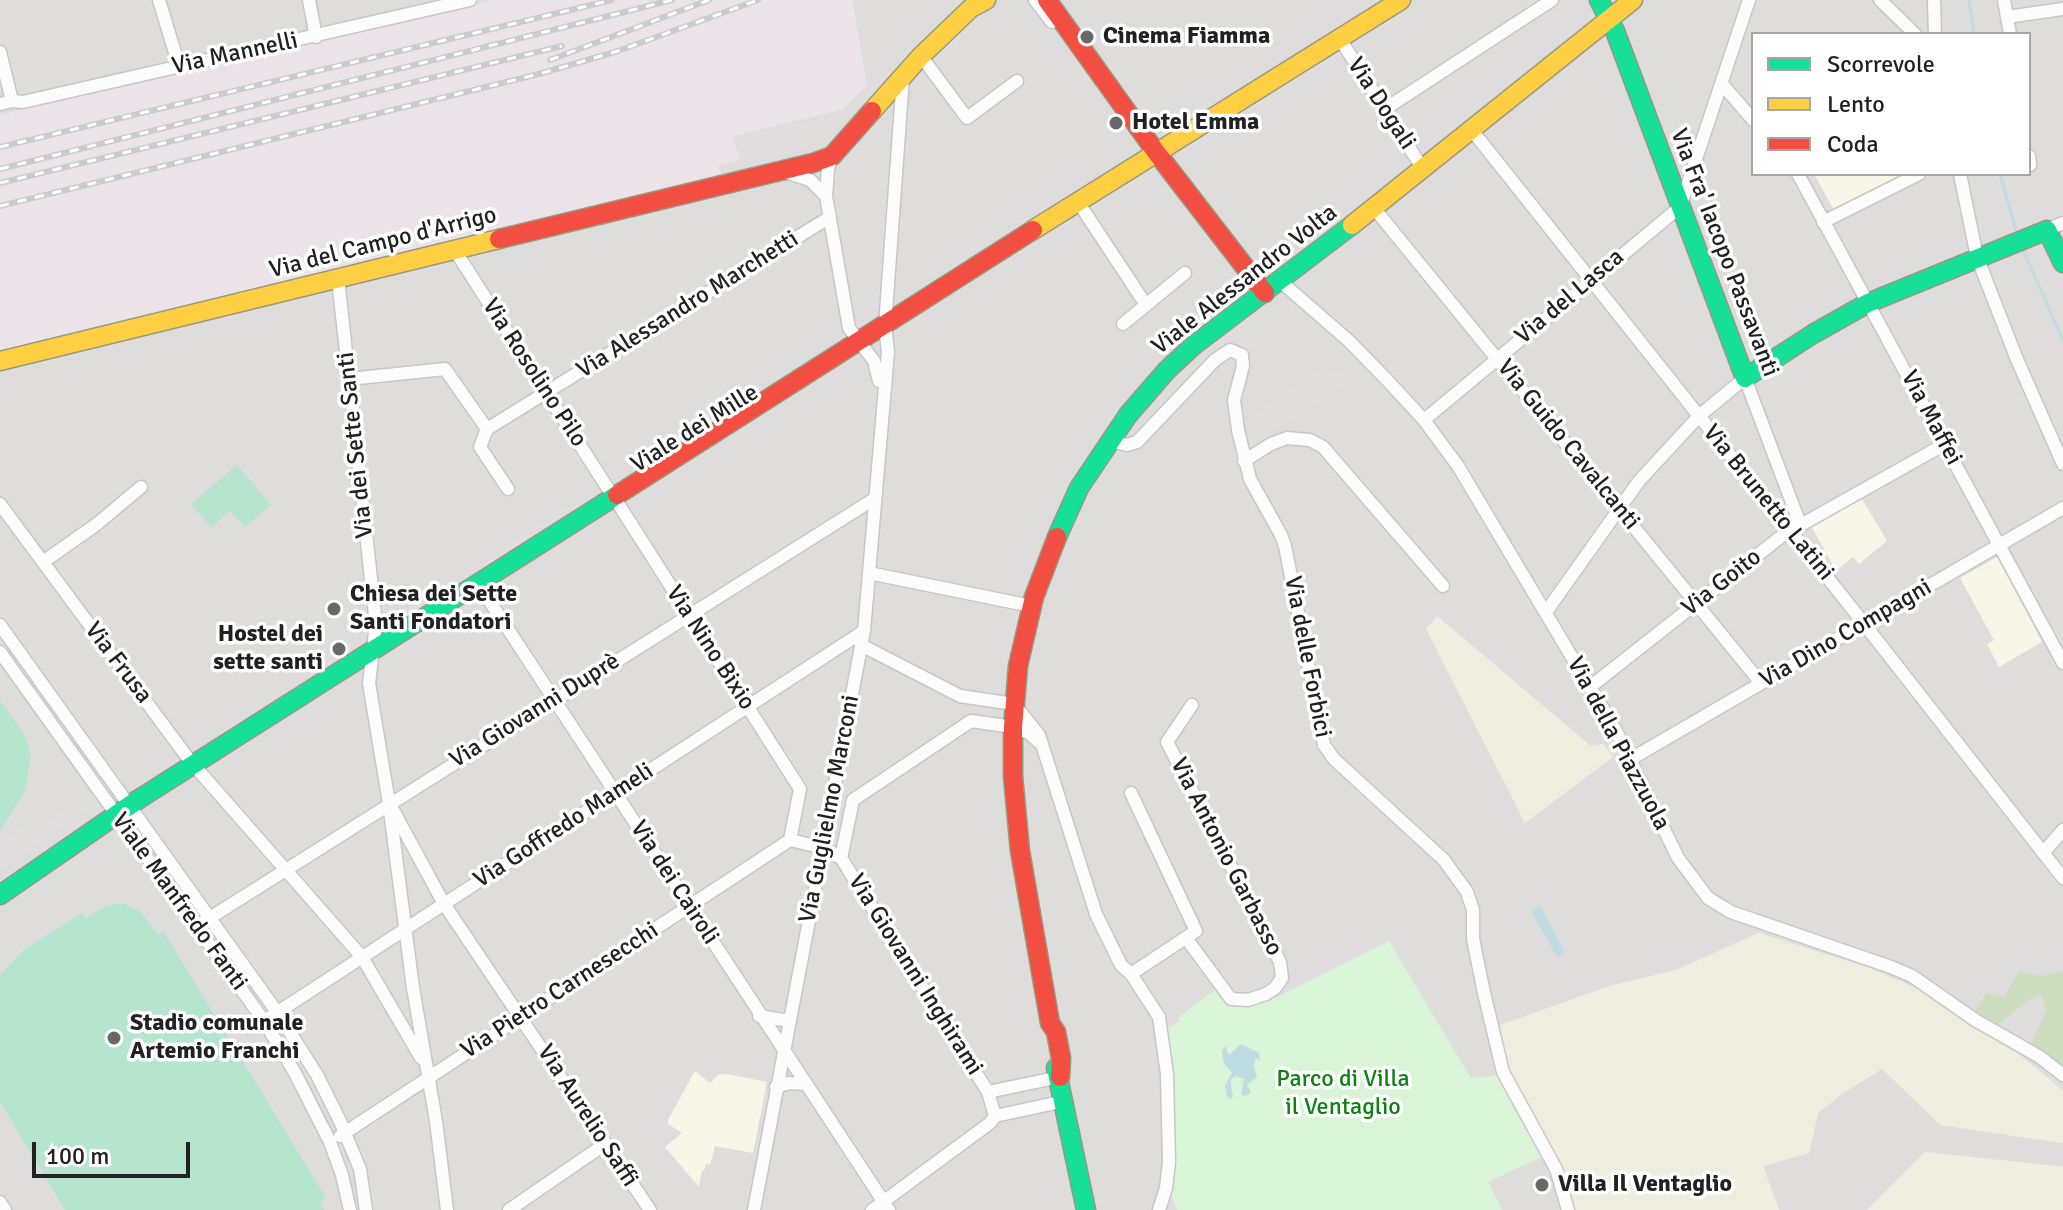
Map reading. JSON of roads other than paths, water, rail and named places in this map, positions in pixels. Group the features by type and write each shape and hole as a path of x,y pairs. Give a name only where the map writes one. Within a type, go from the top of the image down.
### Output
{"street":[{"path":"159,0 179,66"},
{"path":"309,0 316,37"},
{"name":"Via Mannelli","path":"6,102 23,102 470,0"},
{"path":"1035,0 1091,72 1101,77"},
{"path":"1047,0 1101,77 1265,293"},
{"name":"Viale dei Mille","path":"372,656 408,628 616,501 1160,156 1190,144 1279,77 1401,0"},
{"path":"1385,109 1552,0"},
{"name":"Via Fra' Iacopo Passavanti","path":"1599,0 1620,6 1680,207 1745,378 1795,527"},
{"path":"1680,207 1749,0"},
{"path":"1880,0 1913,32"},
{"path":"1934,0 1935,32"},
{"path":"2004,0 2010,32"},
{"path":"828,152 872,112 921,56 978,3"},
{"name":"Viale Alessandro Volta","path":"1086,1210 1060,1077 1048,1033 1050,1023 1020,851 1013,776 1018,666 1031,606 1065,516 1079,488 1110,441 1167,370 1209,332 1265,293 1423,169 1620,6"},
{"path":"2007,17 2063,9"},
{"name":"Via Dogali","path":"1340,39 1423,169"},
{"path":"0,52 6,102"},
{"path":"921,56 967,118 1017,81"},
{"name":"Via Guglielmo Marconi","path":"754,1210 864,631 888,352 886,331 903,77"},
{"path":"1722,84 1751,118"},
{"path":"872,112 891,110 899,121"},
{"name":"Via Brunetto Latini","path":"1471,129 1699,416 1795,527 1864,623 2063,878"},
{"name":"Via Guglielmo Marconi","path":"828,152 826,196 849,328 877,368 881,406"},
{"name":"Via del Campo d'Arrigo","path":"0,361 778,172 828,152"},
{"name":"Viale dei Mille","path":"886,331 1084,211 1160,156"},
{"path":"778,172 810,180 826,196"},
{"name":"Via Maffei","path":"1799,176 2063,663"},
{"path":"1823,222 1915,176"},
{"path":"1960,176 1977,257 2063,464"},
{"name":"Via del Lasca","path":"1424,420 1680,207"},
{"name":"Via Guido Cavalcanti","path":"1374,208 1761,683"},
{"path":"1084,211 1146,305"},
{"name":"Via Alessandro Marchetti","path":"487,429 830,217"},
{"path":"1546,612 1618,508 1669,447 1699,416 1745,378 1868,303 2049,229 2063,263"},
{"name":"Via Rosolino Pilo","path":"454,249 616,501"},
{"path":"1123,324 1185,273"},
{"name":"Via dei Sette Santi","path":"338,279 375,611 369,683 447,1210"},
{"name":"Via della Piazzuola","path":"1280,281 1349,341 1424,420 1458,466 1616,731 1678,858 1714,904 1912,976 1975,1020 2040,1057 2063,1075"},
{"name":"Via delle Forbici","path":"1110,441 1127,445 1137,442 1196,378 1230,350 1242,355 1244,362 1234,400 1244,461 1250,479 1285,546 1324,745 1334,759 1444,860 1467,892 1473,910 1473,939 1503,1072 1556,1169 1568,1210"},
{"path":"349,379 445,369 487,429 480,447 508,489"},
{"path":"1244,461 1287,438 1310,440 1323,447 1443,586"},
{"name":"Via Goito","path":"1590,687 1795,527 1945,444"},
{"path":"43,562 97,524 141,487"},
{"name":"Via Giovanni Duprè","path":"197,926 874,499"},
{"name":"Viale dei Mille","path":"0,895 122,811 483,591 616,501"},
{"name":"Via Nino Bixio","path":"616,501 800,791 790,840"},
{"name":"Via Frusa","path":"0,504 196,768 362,957 427,1072"},
{"name":"Via Dino Compagni","path":"1629,760 2063,508"},
{"path":"869,573 1031,606"},
{"name":"Via dei Cairoli","path":"483,591 886,1206"},
{"path":"375,611 383,625 408,628"},
{"path":"0,625 122,811 210,918 277,1012 317,1075 360,1169 366,1210"},
{"name":"Via Goffredo Mameli","path":"264,1021 864,631"},
{"path":"861,645 960,696 1014,704 1035,729 1044,748 1096,914 1121,965 1156,1009 1162,1030 1169,1098 1168,1175 1159,1210"},
{"name":"Viale Manfredo Fanti","path":"0,652 122,811 264,1021 330,1142 350,1210"},
{"path":"971,721 973,700"},
{"name":"Via Antonio Garbasso","path":"1186,938 1231,999 1248,1000 1266,994 1282,978 1280,962 1167,742 1192,705"},
{"path":"790,840 824,848 841,858 853,800 971,721 1013,727 1032,735 1044,748"},
{"path":"1131,793 1196,931 1131,974"},
{"path":"834,796 853,800"},
{"name":"Via dei Sette Santi","path":"389,803 444,904"},
{"path":"2043,853 2063,830"},
{"name":"Via Pietro Carnesecchi","path":"330,1142 427,1072 522,1017 790,840"},
{"name":"Via Giovanni Inghirami","path":"841,858 988,1092 995,1116"},
{"name":"Via Aurelio Saffi","path":"444,904 650,1210"},
{"path":"759,1016 789,1021"},
{"path":"988,1092 1060,1077"},
{"path":"776,1087 789,1083 806,1084"},
{"path":"872,1210 886,1206 995,1116 1065,1101"},
{"path":"509,1210 605,1144"},
{"path":"528,1198 537,1210"},
{"path":"0,1202 5,1210"}],"water":[{"path":"1540,906 1565,952 1557,957 1531,911"},
{"path":"1241,1044 1259,1053 1260,1061 1256,1058 1254,1066 1257,1077 1247,1085 1251,1092 1245,1096 1241,1095 1244,1079 1236,1076 1230,1080 1231,1099 1227,1096 1225,1085 1232,1073 1224,1063 1222,1051 1225,1046 1229,1055"}],"waterway":[{"path":"1969,0 1974,32"},
{"path":"2001,176 2017,234"},
{"path":"2022,248 2063,340"}],"railway":[{"path":"0,147 612,0"},
{"path":"0,169 672,0"},
{"path":"550,60 709,0"},
{"path":"0,206 539,74 618,51 758,0"},
{"path":"0,183 562,46"}],"place":[{"name":"Cinema Fiamma","path":"1087,37"},
{"name":"Hotel Emma","path":"1116,123"},
{"name":"Chiesa dei Sette Santi Fondatori","path":"334,609"},
{"name":"Hostel dei sette santi","path":"339,649"},
{"name":"Stadio comunale Artemio Franchi","path":"114,1038"},
{"name":"Villa Il Ventaglio","path":"1542,1185"}],"park label":[{"name":"Parco di Villa il Ventaglio","path":"1343,1094"}]}
